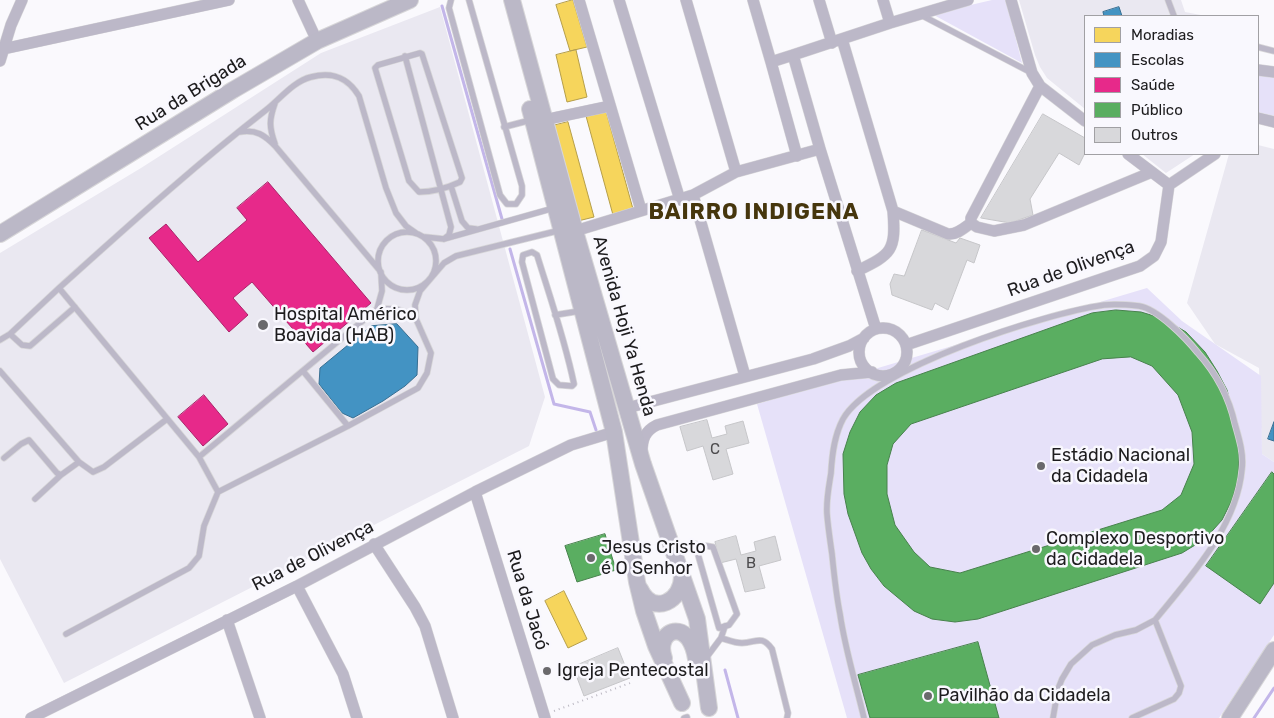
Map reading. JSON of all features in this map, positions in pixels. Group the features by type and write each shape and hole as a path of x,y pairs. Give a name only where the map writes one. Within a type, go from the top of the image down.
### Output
{"main road":[{"name":"Avenida Hoji Ya Henda","path":"502,0 569,230 643,464 697,619 710,713"},
{"name":"Avenida Hoji Ya Henda","path":"512,0 556,208 569,230 582,310 614,432 637,582 646,618 656,646 685,714"},
{"name":"Rua da Brigada","path":"0,234 233,90 317,41 400,2"},
{"path":"637,582 643,595 648,600 655,604 662,603 671,601 679,593 682,584 682,572"},
{"path":"685,714 662,653 661,645 666,636 673,632 683,634 688,638 693,647 710,713"},
{"path":"1230,718 1274,650"}],"street":[{"path":"2,55 11,25 22,0"},
{"path":"2,55 229,0"},
{"path":"298,0 317,41"},
{"path":"579,0 641,210"},
{"path":"619,0 680,200"},
{"path":"686,0 736,172"},
{"path":"753,0 797,156"},
{"path":"819,0 837,41 893,211 894,235 889,252 882,258 856,271"},
{"path":"884,0 890,23"},
{"path":"771,62 948,3 968,0"},
{"path":"1011,0 1032,73 1040,86 1084,120"},
{"path":"793,55 856,271 876,329"},
{"path":"1259,70 1274,72"},
{"path":"971,223 971,218 1040,86"},
{"path":"538,119 610,106"},
{"path":"1259,118 1274,122"},
{"path":"569,230 680,200 736,172 820,149"},
{"path":"1129,155 1169,185 1214,155"},
{"path":"971,223 977,227 994,230 1024,225 1152,172"},
{"name":"Rua de Olivença","path":"906,344 1140,266 1154,256 1161,242 1169,185"},
{"path":"693,195 745,376"},
{"path":"893,211 953,234 971,223"},
{"path":"626,408 832,354 864,338 876,329 889,329 897,332 906,344 907,356 901,368 893,374 885,376 872,372 841,375 657,425 646,433 643,440 643,464"},
{"path":"864,338 860,356 863,364 872,372"},
{"name":"Rua de Olivença","path":"31,718 297,586 374,544 571,445 614,432"},
{"name":"Rua da Jacó","path":"476,492 545,716"},
{"path":"374,544 415,607 425,626 453,718"},
{"path":"297,586 343,674 357,718"},
{"path":"227,620 260,718"}],"lane":[{"path":"451,0 449,8 500,195 506,204 516,204 522,196 522,186 469,0"},
{"path":"1168,0 1173,15"},
{"path":"919,14 1032,73"},
{"path":"1259,47 1274,51"},
{"path":"422,54 462,178 460,182 451,186 419,192 409,181 375,68 378,64 405,56 422,54"},
{"path":"405,56 451,227 449,235 444,238"},
{"path":"0,340 10,334 58,288 209,154 275,103 296,84 309,77 324,74 341,77 353,86 359,96 386,188 396,213 406,226 416,233 432,239 444,238 556,208"},
{"path":"275,103 270,118 270,131 276,146"},
{"path":"504,127 538,119"},
{"path":"238,132 258,131 266,136 386,280 394,287 411,290 421,287 431,278 436,268 436,259 430,243 423,236"},
{"path":"451,186 462,222 468,228 481,229"},
{"path":"66,634 189,568 199,556 204,526 218,492 418,388 428,373 431,353 416,319 415,305 420,291 444,263 456,256 569,230"},
{"path":"199,457 377,309 382,291 379,256 383,246 390,238 398,234 406,232 416,233"},
{"path":"532,252 537,254 556,315 574,384 569,387 559,385 553,379 522,262 523,255 532,252"},
{"path":"58,288 199,457 218,492"},
{"path":"864,718 840,616 826,511 834,445 843,419 850,410 886,382 922,364 994,334 1066,312 1108,304 1142,306 1164,319 1184,337 1216,376 1226,395 1240,441 1243,466 1239,488 1231,510 1217,537 1155,620 1136,630 1115,635 1092,645 1071,664 1058,688 1053,718"},
{"path":"10,334 22,345 30,346 75,307"},
{"path":"377,309 393,308 406,311 416,319"},
{"path":"556,315 582,310"},
{"path":"0,370 79,462 93,472 104,468 167,419"},
{"path":"303,371 348,426"},
{"path":"4,458 29,440 61,475"},
{"path":"35,499 61,475 79,462"},
{"path":"704,660 721,638 725,626 729,625 737,614 713,547 695,544 719,628 725,626"},
{"path":"1132,718 1174,699 1179,693 1181,686 1155,620"},
{"path":"721,638 741,644 758,640 769,645 772,649 788,714 787,718"}],"path":[{"path":"545,716 633,682"}],"shaded area":[{"path":"992,0 1006,0 1022,63 932,14"},
{"path":"1019,0 1181,0 1185,12 1201,15 1084,15 1084,108 1047,78 1035,55"},
{"name":"Hospital Américo Boavida (HAB)","path":"440,7 545,397 529,446 64,683 0,559 0,253 141,168 321,53"},
{"path":"1274,75 1274,116 1259,112 1259,76"},
{"path":"1259,145 1274,149 1274,462 1262,454 1259,368 1215,344 1187,303 1229,155 1259,155"},
{"path":"1143,155 1193,155 1166,173"},
{"name":"Complexo Desportivo da Cidadela","path":"1147,288 1182,321 1261,376 1262,454 1274,462 1274,635 1219,718 847,718 757,404"}],"building: Moradias":[{"path":"573,0 587,47 570,51 556,5"},
{"path":"576,50 587,97 567,102 556,55"},
{"path":"606,111 633,209 613,215 586,116"},
{"path":"568,122 594,217 578,221 552,126"},
{"path":"564,591 587,639 568,648 545,601"}],"building: Escolas":[{"path":"1119,7 1122,15 1104,15 1103,12"},
{"path":"397,324 418,347 417,375 383,401 353,418 342,413 319,384 320,368 371,326"},
{"path":"1274,422 1274,441 1268,439"}],"building: Saúde":[{"path":"268,182 371,303 313,352 252,282 233,298 248,315 229,332 149,238 166,224 198,262 247,220 237,208"},
{"path":"204,395 228,424 203,446 178,417"}],"building: Público":[{"path":"1116,310 1141,312 1164,319 1186,332 1205,352 1217,371 1227,390 1233,413 1239,458 1238,479 1232,500 1222,520 1205,539 1182,553 978,619 955,622 932,619 914,611 884,586 871,569 862,553 848,514 844,494 843,454 850,432 860,412 876,395 896,383 1092,313","holes":["1131,357 1152,366 1178,395 1192,432 1194,464 1181,495 1162,510 960,573 930,567 914,552 895,525 887,494 887,465 893,444 911,424 1102,359"]},
{"path":"1272,472 1274,474 1274,583 1260,604 1206,566"},
{"name":"Jesus Cristo é O Senhor","path":"605,534 616,570 577,582 565,546"},
{"name":"Pavilhão da Cidadela","path":"978,642 999,718 870,718 858,675"}],"building: Outros":[{"path":"1043,114 1084,137 1084,155 1079,165 1059,153 1030,199 1033,215 1010,223 981,218"},
{"path":"922,230 956,243 960,238 980,245 974,263 967,260 948,310 935,303 932,310 892,295 890,284 894,274 904,276"},
{"path":"707,420 712,438 727,434 725,426 743,421 749,443 726,449 733,474 713,480 703,446 687,451 680,427"},
{"path":"736,536 741,555 756,551 754,542 775,536 781,560 759,566 765,588 745,592 736,559 720,563 715,542"},
{"path":"618,648 630,678 584,696 573,667"}],"waterway":[{"path":"442,6 502,219"},
{"path":"510,249 554,404 590,412 596,430"},
{"path":"725,670 738,718"},
{"path":"1254,718 1274,688"}],"place":[{"name":"Hospital Américo Boavida (HAB)","path":"263,325"},
{"name":"Estádio Nacional da Cidadela","path":"1041,466"},
{"name":"Complexo Desportivo da Cidadela","path":"1036,549"},
{"name":"Jesus Cristo é O Senhor","path":"591,558"},
{"name":"Igreja Pentecostal","path":"547,671"},
{"name":"Pavilhão da Cidadela","path":"928,696"}],"district":[{"name":"BAIRRO INDIGENA","path":"754,213"}]}
